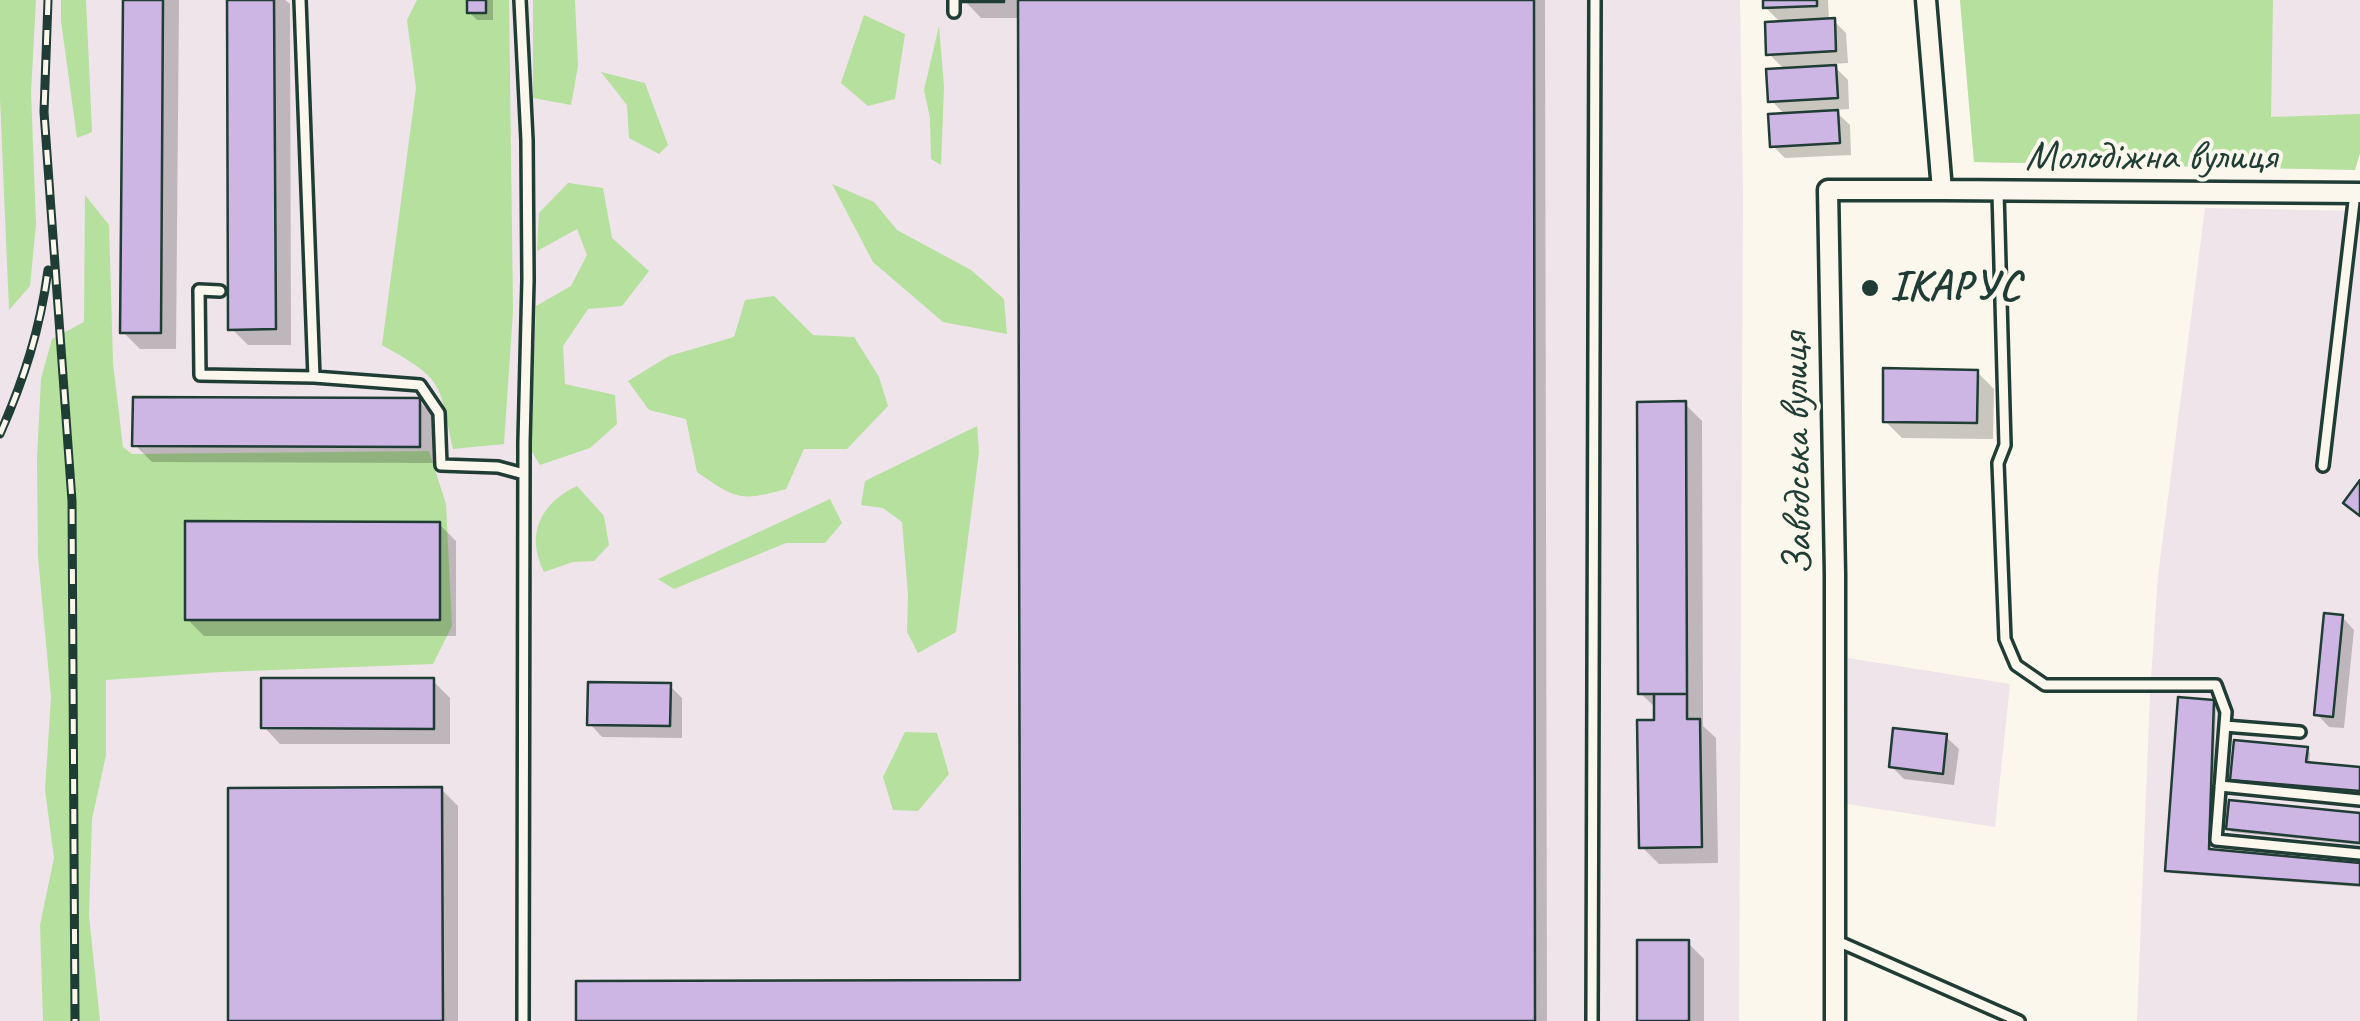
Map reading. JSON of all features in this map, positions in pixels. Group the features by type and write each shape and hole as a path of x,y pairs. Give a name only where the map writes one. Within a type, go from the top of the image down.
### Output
{"street":[{"path":"1926,0 1942,190"},
{"name":"Заводська вулиця","path":"1836,1021 1835,574 1828,190 1942,190"},
{"name":"Молодіжна вулиця","path":"1942,190 2358,193"}],"lane":[{"path":"300,0 314,377"},
{"path":"520,0 528,280 523,1021"},
{"path":"1592,1021 1595,0"},
{"path":"1998,192 2005,445 1998,463 2005,639 2016,665 2045,685 2216,685 2226,712 2216,840 2360,854"},
{"path":"2323,466 2358,193"},
{"path":"220,291 198,290 200,374 420,385 439,412 442,465 498,467 524,474"},
{"path":"2225,726 2300,732"},
{"path":"2220,786 2360,800"},
{"path":"1835,940 2019,1021"}],"shaded area":[{"path":"0,0 1740,0 1743,195 1739,1021 0,1021"},
{"path":"1960,0 2360,0 2360,153 2355,170 1974,162"},
{"path":"2205,208 2360,211 2360,1021 2137,1021 2158,576"},
{"path":"1848,658 2010,684 1995,827 1847,804"}],"green space":[{"path":"0,0 36,0 31,92 36,224 30,286 9,310 0,98"},
{"path":"61,0 86,0 92,132 77,138 61,21"},
{"path":"417,0 509,0 513,311 504,444 453,449 436,385 417,366 382,345 416,88 407,20"},
{"path":"533,0 575,0 578,66 571,105 533,98"},
{"path":"1960,0 2273,0 2271,117 2360,114 2360,153 2355,170 1974,162"},
{"path":"864,15 905,34 895,99 868,106 841,83"},
{"path":"939,26 944,87 941,165 931,159 930,118 924,90"},
{"path":"601,72 645,83 668,145 659,154 629,138 627,105"},
{"path":"568,183 603,188 612,238 649,271 622,306 588,309 563,346 565,384 615,395 617,424 590,448 540,465 531,450 536,306 571,286 587,255 577,229 537,251 539,213"},
{"path":"832,184 874,202 897,230 971,270 1004,299 1007,334 943,322 873,262"},
{"path":"85,195 109,225 113,363 123,447 132,454 429,451 446,504 452,626 433,664 106,680 106,755 92,819 89,916 100,1021 43,1021 40,925 54,858 45,790 51,697 38,557 41,379 52,339 84,322"},
{"path":"774,296 813,335 854,337 879,377 888,406 847,449 804,449 786,489 739,496 697,472 686,419 649,410 628,381 669,356 734,337 745,300"},
{"path":"977,426 979,452 956,632 918,653 907,632 902,522 883,508 861,505 865,481"},
{"path":"577,486 604,516 609,545 594,561 573,562 544,572 536,545 540,521 554,501"},
{"path":"830,499 842,523 825,543 786,543 674,589 658,579"},
{"path":"905,732 937,733 949,774 918,811 893,810 883,777"}],"building":[{"path":"123,0 163,0 161,333 120,333"},
{"path":"227,0 274,0 276,329 228,330"},
{"path":"467,0 486,0 486,13 467,13"},
{"path":"1004,0 1004,2 962,2"},
{"path":"1018,0 1534,0 1535,1021 576,1021 576,981 1020,980"},
{"path":"1763,0 1817,0 1817,6 1763,8"},
{"path":"1835,18 1836,51 1766,55 1765,22"},
{"path":"1836,65 1838,98 1768,102 1766,69"},
{"path":"1838,110 1840,143 1770,147 1768,114"},
{"path":"1883,368 1978,370 1977,423 1883,422"},
{"path":"133,397 420,398 420,447 132,446"},
{"path":"1686,401 1687,694 1638,694 1637,402"},
{"path":"2360,480 2360,516 2343,503"},
{"path":"185,521 440,522 440,620 185,620"},
{"path":"2324,613 2343,615 2333,717 2314,715"},
{"path":"261,678 434,678 434,729 261,728"},
{"path":"588,682 671,683 670,726 587,725"},
{"path":"1654,694 1687,694 1687,719 1700,719 1702,847 1639,848 1637,720 1654,720"},
{"path":"2178,697 2214,700 2209,849 2360,863 2360,885 2165,871"},
{"path":"1893,728 1947,734 1943,774 1889,767"},
{"path":"2234,740 2308,747 2306,762 2360,767 2360,791 2230,780"},
{"path":"442,787 443,1021 228,1021 228,788"},
{"path":"2229,800 2360,813 2360,843 2226,829"},
{"path":"1637,940 1689,940 1689,1021 1637,1021"}],"railway":[{"path":"48,0 44,112 72,501 75,1021"},
{"path":"0,434 30,354 48,270"}],"place":[{"name":"ІКАРУС","path":"1870,288"}]}
